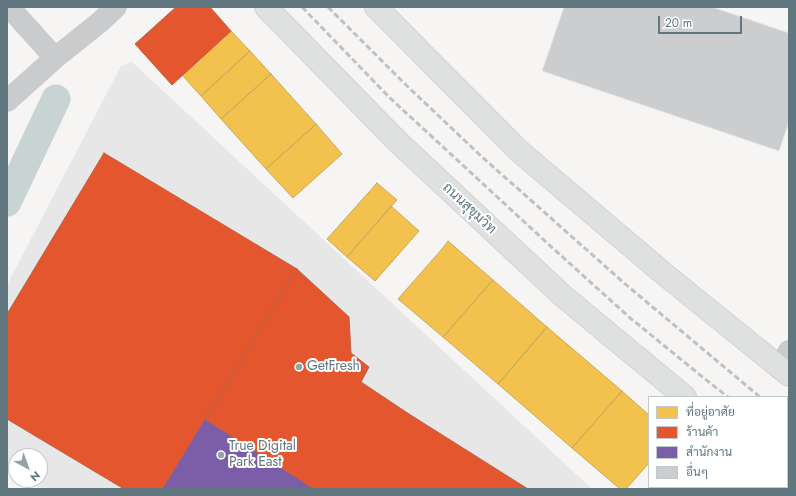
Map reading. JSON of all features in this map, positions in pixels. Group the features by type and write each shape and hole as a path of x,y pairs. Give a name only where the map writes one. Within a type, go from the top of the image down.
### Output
{"main road":[{"name":"ถนนสุขุมวิท","path":"266,7 397,142 563,296 684,396"},
{"path":"376,7 519,151 663,274 786,365"}],"street":[{"path":"9,7 55,58"},
{"path":"7,101 55,58 100,22 116,7"}],"shaded area":[{"path":"132,62 592,489 43,489 41,488 48,488 48,448 8,448 7,470 7,285 121,66"}],"building: ที่อยู่อาศัย":[{"path":"231,31 250,51 201,96 182,75"},
{"path":"250,51 271,74 221,119 201,96"},
{"path":"271,74 316,124 266,169 221,119"},
{"path":"316,124 342,154 293,198 266,169"},
{"path":"377,183 397,200 347,257 327,239"},
{"path":"391,206 419,231 375,281 347,257"},
{"path":"448,241 493,280 443,337 398,299"},
{"path":"493,280 547,327 498,384 443,337"},
{"path":"547,327 622,391 572,448 498,384"},
{"path":"622,391 648,414 648,464 626,489 620,489 572,448"}],"building: ร้านค้า":[{"path":"176,7 210,7 231,31 172,85 135,44"},
{"path":"104,153 297,269 163,489 124,489 7,419 7,314"},
{"path":"297,269 349,317 351,353 369,367 361,382 528,489 313,489 205,420"}],"building: สำนักงาน":[{"name":"True Digital Park East","path":"205,420 313,489 163,489"}],"building: อื่นๆ":[{"path":"564,7 712,7 789,33 789,122 779,151 542,71"}],"waterway":[{"path":"7,202 56,99"}],"railway":[{"path":"302,7 390,98 546,242 629,317 727,396"},
{"path":"328,7 405,84 481,156 624,283 759,396"}],"place":[{"name":"GetFresh","path":"299,367"},
{"name":"True Digital Park East","path":"221,455"}]}
